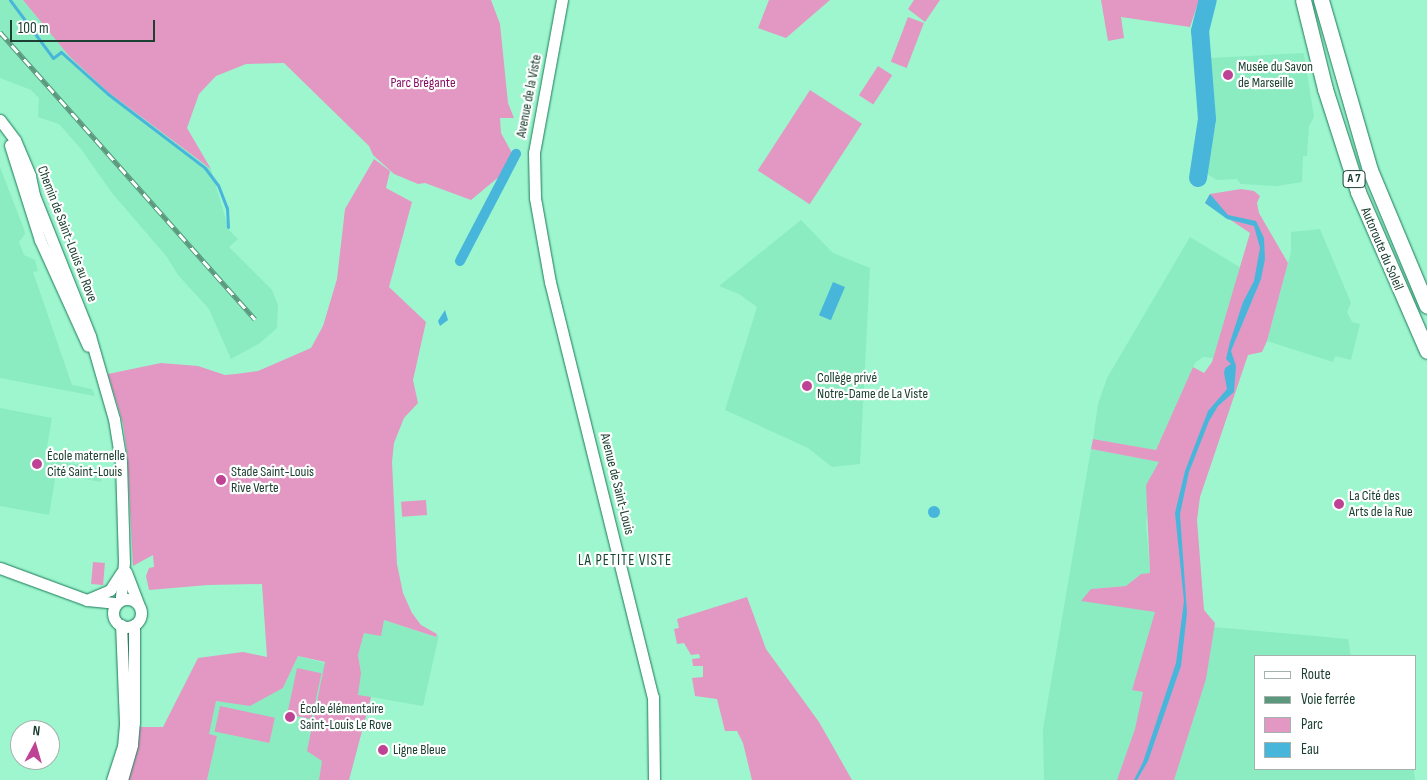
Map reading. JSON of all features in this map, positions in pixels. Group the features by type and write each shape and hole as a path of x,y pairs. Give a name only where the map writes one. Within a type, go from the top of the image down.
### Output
{"highway":[{"name":"Autoroute du Soleil","path":"1303,0 1325,89 1358,192 1427,351"},
{"name":"Autoroute du Soleil","path":"1321,0 1370,170 1427,306"}],"street":[{"name":"Avenue de la Viste","path":"535,198 534,153 562,0"},
{"name":"Chemin de Saint-Louis au Rove","path":"3,124 40,240 82,338 93,353 114,419 121,462 124,565 119,602 113,615"},
{"name":"Avenue de Saint-Louis","path":"535,198 550,282 653,697 654,780"},
{"name":"Chemin de Saint-Louis au Rove","path":"124,565 138,604"},
{"path":"87,600 118,582 124,565"},
{"path":"0,568 87,600 113,615 121,625 125,723 123,747 112,780"},
{"path":"87,600 119,602 130,599 138,604 141,613 134,625 134,722 132,744 122,780"},
{"path":"121,625 134,625"}],"shaded area":[{"path":"0,0 23,0 69,56 108,92 211,169 229,230 238,239 229,247 272,290 278,305 277,328 260,343 231,359 209,309 178,275 167,257 112,193 81,149 59,124 38,117 39,98 31,90 0,78"},
{"path":"1304,53 1314,117 1309,126 1307,156 1303,156 1302,182 1277,186 1241,184 1237,179 1217,180 1205,173 1216,122 1211,58"},
{"path":"0,167 24,229 25,234 19,242 24,255 35,260 38,271 33,272 72,385 92,389 95,396 0,378"},
{"path":"801,220 833,253 870,268 860,464 832,467 808,448 725,410 757,307 739,294 719,286"},
{"path":"1320,229 1351,303 1347,312 1352,322 1360,324 1351,360 1335,356 1333,362 1267,341 1291,252 1291,232"},
{"path":"1190,237 1241,268 1213,358 1203,357 1195,363 1156,450 1093,439 1098,404 1107,378"},
{"name":"École maternelle Cité Saint-Louis","path":"0,408 52,418 45,459 103,469 101,482 56,474 49,515 0,506"},
{"path":"1091,449 1159,462 1146,522 1150,573 1141,574 1126,586 1091,589 1202,626 1348,639 1351,655 1254,655 1254,770 1414,770 1415,780 1044,780 1043,729"},
{"name":"École élémentaire Saint-Louis Le Rove","path":"384,620 435,637 439,635 423,706 371,697 349,780 207,780 217,736 208,734 216,700 283,688 298,656 361,673 358,655 364,633"}],"green space":[{"name":"Parc Brégante","path":"23,0 491,0 500,24 508,103 514,118 500,118 501,133 513,155 500,176 471,200 425,183 418,184 394,174 373,155 369,146 284,63 246,64 216,76 199,94 187,128 211,169 108,92 69,56"},
{"path":"769,0 830,0 786,38 758,28"},
{"path":"914,0 940,0 925,22 908,9"},
{"path":"1101,0 1199,0 1190,27 1121,17 1124,38 1108,41"},
{"path":"908,17 924,23 907,68 891,62"},
{"path":"878,66 892,75 873,105 859,95"},
{"path":"810,90 862,124 810,204 758,171"},
{"path":"374,159 390,171 386,188 412,202 389,287 426,322 413,380 418,403 404,418 394,443 392,462 397,564 403,593 412,613 421,625 437,634 436,637 384,620 381,636 364,633 358,655 361,673 358,695 371,697 349,780 319,780 322,761 307,751 325,662 298,656 283,688 250,706 216,701 209,734 217,736 207,780 126,780 140,727 163,727 198,658 243,652 267,657 262,584 208,585 149,590 146,576 149,568 154,567 153,555 133,566 127,453 123,424 108,374 161,363 198,366 225,375 236,374 258,371 311,348 323,326 337,279 345,209"},
{"path":"1241,189 1254,191 1260,196 1257,203 1259,213 1288,263 1267,341 1262,352 1248,355 1200,497 1197,520 1204,610 1215,623 1206,679 1174,780 1117,780 1135,729 1143,692 1132,690 1155,612 1081,601 1091,589 1126,586 1141,574 1150,573 1146,485 1159,462 1091,449 1093,439 1156,450 1193,367 1204,373 1212,362 1250,233 1205,203 1210,194"},
{"path":"426,500 427,515 402,517 401,502"},
{"path":"93,562 105,563 103,585 91,584"},
{"path":"747,597 766,649 819,722 852,780 752,780 743,743 737,731 725,731 717,699 695,696 692,678 703,677 703,666 693,666 692,659 700,658 699,654 691,655 684,643 677,644 674,629 679,628 677,619"},
{"path":"297,668 321,673 312,719 287,714"},
{"path":"220,706 275,718 269,743 215,731"}],"water":[{"path":"1210,194 1228,215 1256,221 1264,238 1265,259 1261,279 1231,351 1236,366 1234,392 1218,406 1209,421 1189,472 1180,514 1187,613 1181,666 1148,761 1137,780 1134,780 1143,762 1176,663 1184,601 1175,513 1185,471 1208,411 1227,389 1224,373 1225,368 1231,364 1226,359 1243,302 1254,281 1260,248 1254,226 1227,219 1205,203"},
{"path":"833,282 845,287 831,320 819,315"},
{"path":"445,310 448,320 440,326 438,321"},
{"path":"932,506 936,506 940,512 936,518 932,518 928,514 928,510"}],"waterway":[{"path":"10,0 53,58 61,52 108,94 205,168 218,185 227,208 228,227"},
{"path":"1198,178 1207,119 1200,31 1208,0"},
{"path":"460,261 516,154"}],"railway":[{"path":"0,32 255,319"}],"place":[{"name":"Musée du Savon de Marseille","path":"1228,75"},
{"name":"Collège privé Notre-Dame de La Viste","path":"807,386"},
{"name":"École maternelle Cité Saint-Louis","path":"37,464"},
{"name":"Stade Saint-Louis Rive Verte","path":"221,480"},
{"name":"La Cité des Arts de la Rue","path":"1339,504"},
{"name":"École élémentaire Saint-Louis Le Rove","path":"290,717"},
{"name":"Ligne Bleue","path":"383,750"}],"district":[{"name":"LA PETITE VISTE","path":"625,561"}]}
